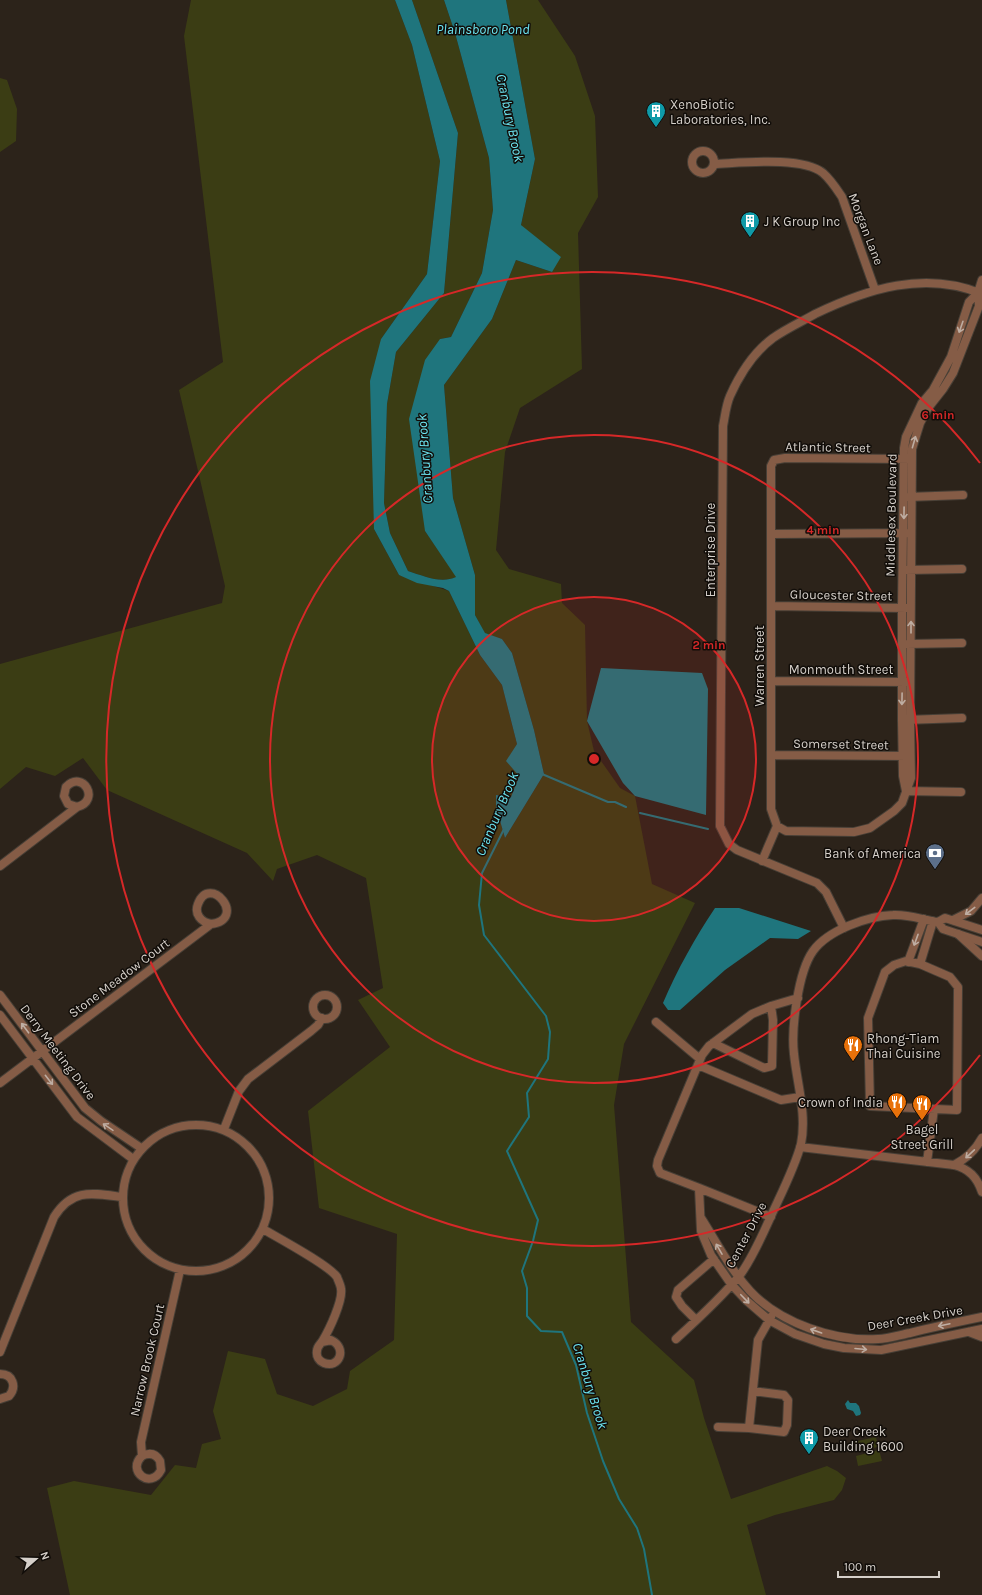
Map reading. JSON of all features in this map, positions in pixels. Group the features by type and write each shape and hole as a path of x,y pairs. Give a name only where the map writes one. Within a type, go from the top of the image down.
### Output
{"street":[{"name":"Morgan Lane","path":"714,164 783,162 803,164 822,172 835,185 842,197 864,254 875,290"},
{"path":"980,294 982,280"},
{"name":"Enterprise Drive","path":"844,928 826,892 817,884 737,850 729,844 720,826 723,426 729,397 744,370 772,338 835,305 875,290 896,285 920,283 952,285 980,294"},
{"name":"Middlesex Boulevard","path":"906,791 903,776 906,756 907,644 911,608 907,570 907,533 912,449 920,423 928,408 943,390 953,373 979,306 980,294"},
{"name":"Middlesex Boulevard","path":"908,497 903,459 906,437 922,403 933,390 951,357 969,302 980,294"},
{"name":"Atlantic Street","path":"771,466 774,460 785,458 912,459"},
{"name":"Warren Street","path":"771,466 771,809 777,826"},
{"path":"908,497 963,495"},
{"path":"771,534 907,533"},
{"path":"907,570 962,569"},
{"name":"Middlesex Boulevard","path":"907,570 902,608 907,644"},
{"name":"Gloucester Street","path":"771,606 911,608"},
{"path":"907,644 962,643"},
{"name":"Monmouth Street","path":"771,681 906,682"},
{"path":"906,720 962,718"},
{"name":"Somerset Street","path":"772,755 906,756"},
{"path":"762,861 777,826 786,831 854,832 870,828 894,811 902,803 906,791 961,792"},
{"path":"0,866 77,807"},
{"path":"953,920 971,911 982,898"},
{"name":"Center Drive","path":"676,1339 731,1284 756,1249 784,1189 800,1147 803,1127 793,1052 794,1023 805,966 813,952 822,941 844,928 870,919 892,914 935,921 945,918 982,930"},
{"path":"908,962 924,919"},
{"path":"920,964 935,921"},
{"name":"Center Drive","path":"935,921 943,929 982,942"},
{"name":"Stone Meadow Court","path":"0,1083 211,924"},
{"path":"958,934 982,956"},
{"path":"908,962 920,964 950,977 958,987 957,1110 870,1106 868,1018 885,972 894,965 908,962"},
{"name":"Derry Meeting Drive","path":"0,995 85,1108 100,1122 140,1148"},
{"path":"771,1217 660,1173 657,1166 658,1160 699,1062 709,1046 752,1014 771,1006 798,998"},
{"path":"714,1043 764,1068 772,1066 773,1020 771,1006"},
{"name":"Derry Meeting Drive","path":"0,1015 77,1117 133,1159"},
{"path":"224,1129 239,1091 248,1079 311,1032 322,1018"},
{"path":"656,1022 699,1062 781,1100 800,1097"},
{"path":"927,1162 934,1109"},
{"path":"202,1124 224,1129 244,1141 259,1160 268,1182 269,1206 262,1229 252,1246 237,1259 219,1268 200,1271 180,1270 161,1263 145,1251 132,1235 124,1217 122,1197 125,1177 133,1159 140,1148 158,1134 179,1125 202,1124"},
{"path":"954,1165 968,1156 982,1138"},
{"path":"800,1147 954,1165 972,1174 977,1180 982,1192"},
{"path":"699,1188 700,1218"},
{"path":"0,1352 54,1217 60,1207 79,1194 122,1197"},
{"name":"Deer Creek Drive","path":"700,1218 701,1231 714,1259 731,1284 747,1302 769,1320 795,1334 824,1344 844,1348 881,1350 982,1329"},
{"name":"Deer Creek Drive","path":"700,1218 711,1234 721,1253 751,1292 775,1311 796,1323 820,1332 840,1338 879,1339 982,1317"},
{"path":"262,1229 326,1267 337,1277 341,1289 339,1303 322,1342"},
{"path":"696,1320 679,1302 676,1297 678,1290 714,1259"},
{"name":"Narrow Brook Court","path":"142,1456 141,1442 180,1270"},
{"path":"749,1428 758,1340 775,1311"},
{"path":"969,1332 982,1337"},
{"path":"0,1374 6,1375 13,1381 14,1389 9,1396 0,1399"},
{"path":"718,1427 749,1428 784,1432 787,1425 788,1400 784,1395 753,1391"}],"green space":[{"path":"191,0 395,0 412,45 440,161 427,274 381,339 374,529 399,575 449,591 480,655 502,685 517,744 507,761 519,776 511,797 496,795 496,807 505,838 544,774 534,730 512,653 502,639 485,634 475,615 475,575 453,498 444,385 492,319 516,260 552,272 521,225 535,159 506,0 538,0 575,56 595,116 598,197 578,233 582,369 520,408 505,452 496,550 509,569 561,584 562,603 585,625 587,721 594,751 620,788 635,796 652,884 695,903 624,1044 614,1105 631,1322 694,1380 704,1418 731,1499 827,1466 846,1478 842,1490 834,1500 775,1515 747,1525 766,1595 70,1595 47,1488 74,1481 151,1495 175,1465 196,1468 202,1444 221,1439 213,1411 228,1351 265,1359 277,1394 313,1406 347,1389 350,1371 394,1340 397,1234 319,1208 308,1111 390,1047 358,1000 383,988 366,878 317,855 277,869 273,881 247,853 107,790 83,758 55,776 26,767 0,789 0,664 222,603 225,586 179,390 223,362 184,36"},
{"path":"412,0 444,0 455,33 489,158 493,210 482,273 451,337 440,339 425,531 457,577 444,580 426,577 408,571 390,533 384,503 387,404 396,352 444,293 458,133"},
{"path":"0,78 7,80 17,109 16,141 0,152"},
{"path":"876,1437 878,1447 855,1452 853,1442"},
{"path":"879,1450 882,1461 858,1466 856,1456"}],"water":[{"name":"Plainsboro Pond","path":"395,0 412,0 458,133 444,293 396,352 387,404 384,503 390,533 408,571 426,577 444,580 456,577 425,531 409,419 425,360 440,339 451,337 482,273 493,210 489,158 455,33 444,0 506,0 535,159 521,225 561,257 552,272 516,260 492,319 444,385 453,498 475,575 475,615 485,633 502,639 512,653 534,730 544,774 505,838 496,807 496,795 511,797 519,776 506,761 517,744 502,685 480,655 449,591 443,588 417,583 399,575 374,529 370,381 381,339 427,274 440,161 412,45"},
{"path":"601,668 702,673 708,689 706,815 635,796 623,783 587,721"},
{"path":"715,908 739,908 811,931 798,939 770,938 725,970 680,1010 668,1010 663,1003 668,991 700,931"},
{"path":"848,1400 850,1403 856,1403 859,1406 861,1413 860,1415 856,1416 853,1411 847,1409 845,1404"}],"waterway":[{"path":"542,774 608,802 615,802 626,807"},
{"path":"640,813 708,829"},
{"name":"Cranbury Brook","path":"504,829 482,873 479,905 484,935 546,1016 550,1032 548,1059 527,1093 529,1117 507,1151 538,1220 533,1241 522,1271 527,1288 527,1316 541,1331 562,1332 576,1365 587,1413 603,1461 619,1499 637,1528 644,1549 652,1595"}],"place":[{"name":"XenoBiotic Laboratories, Inc.","path":"656,128"},
{"name":"J K Group Inc","path":"750,238"},
{"name":"Bank of America","path":"935,870"},
{"name":"Rhong-Tiam Thai Cuisine","path":"853,1062"},
{"name":"Crown of India","path":"897,1119"},
{"name":"Bagel Street Grill","path":"922,1121"},
{"name":"Deer Creek Building 1600","path":"809,1455"}]}
